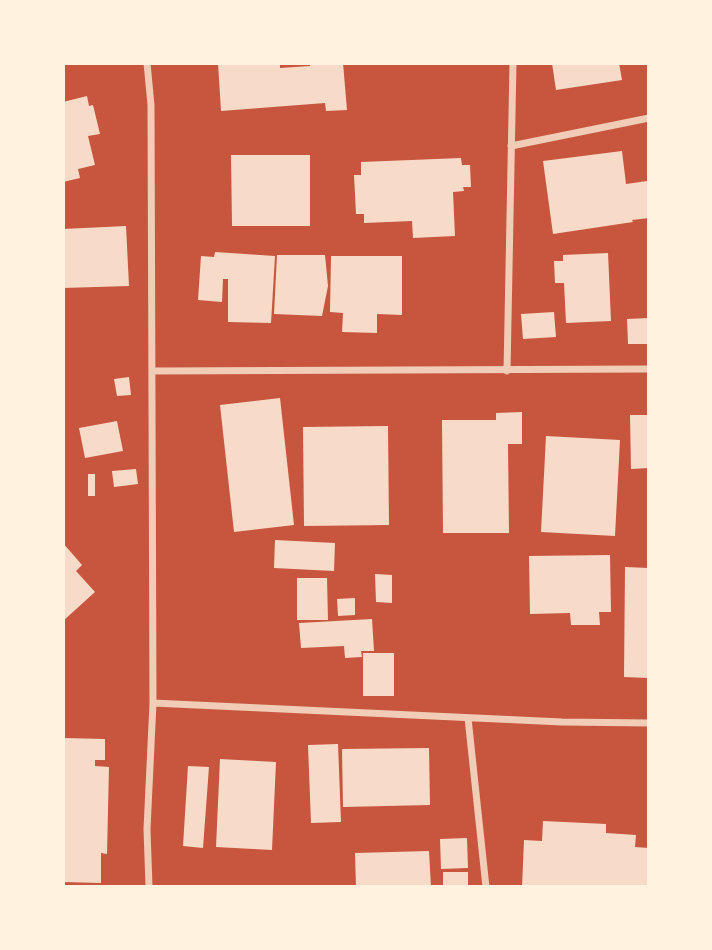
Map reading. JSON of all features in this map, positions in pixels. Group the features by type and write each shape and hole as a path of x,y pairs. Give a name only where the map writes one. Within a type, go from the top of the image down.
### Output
{"street":[{"path":"147,63 151,106 153,703 148,829 149,887"},
{"path":"507,371 513,63"},
{"path":"511,146 649,118"},
{"path":"152,371 649,369"},
{"path":"153,703 562,722 649,723"},
{"path":"468,718 486,887"}],"building":[{"path":"218,63 280,63 280,68 310,66 310,63 343,63 347,110 326,111 325,103 221,111"},
{"path":"552,63 619,63 622,80 556,90"},
{"path":"87,96 89,106 93,105 100,134 88,136 95,165 78,169 80,178 63,182 63,102"},
{"path":"622,151 626,184 647,181 649,218 553,234 543,161"},
{"path":"231,155 310,155 310,226 232,226"},
{"path":"461,158 462,165 470,165 471,187 463,187 464,191 453,192 455,236 413,238 412,221 364,223 364,214 356,214 354,175 361,175 361,162"},
{"path":"126,226 129,286 63,288 63,229"},
{"path":"215,252 275,256 271,323 228,322 228,279 223,279 222,302 198,300 201,256 214,257"},
{"path":"608,253 611,321 566,323 564,283 555,283 554,261 563,261 563,255"},
{"path":"277,255 325,255 328,286 322,316 274,314"},
{"path":"331,256 402,256 402,315 377,314 377,333 342,332 343,313 330,312"},
{"path":"554,312 556,337 523,339 521,314"},
{"path":"649,318 649,344 628,344 627,319"},
{"path":"129,377 131,395 117,396 114,379"},
{"path":"280,398 294,525 234,532 220,405"},
{"path":"522,412 522,444 508,444 509,533 443,533 442,420 496,420 496,413"},
{"path":"630,415 649,415 649,468 631,469"},
{"path":"117,421 123,451 85,458 79,428"},
{"path":"388,426 389,525 304,526 303,427"},
{"path":"546,436 620,440 615,536 541,532"},
{"path":"136,469 138,484 114,487 112,471"},
{"path":"88,474 95,474 95,496 88,496"},
{"path":"275,540 335,543 334,571 274,568"},
{"path":"63,543 82,565 76,571 95,592 63,621"},
{"path":"610,555 611,612 599,612 600,625 571,625 570,613 530,614 529,556"},
{"path":"625,567 649,568 649,678 624,677"},
{"path":"375,574 392,575 392,603 376,602"},
{"path":"297,578 327,578 328,620 297,620"},
{"path":"355,598 355,615 338,616 337,599"},
{"path":"372,619 374,651 361,651 362,657 345,658 344,646 301,648 299,623"},
{"path":"363,653 394,653 394,696 363,696"},
{"path":"63,738 105,739 105,760 95,760 95,766 109,767 107,854 101,853 101,883 63,882"},
{"path":"338,744 341,822 311,823 308,745"},
{"path":"429,748 430,805 343,807 342,749"},
{"path":"220,759 276,762 272,850 216,847"},
{"path":"188,766 209,767 203,848 183,846"},
{"path":"543,821 606,824 606,833 636,835 635,847 649,848 649,887 522,887 524,840 542,841"},
{"path":"467,838 468,868 441,869 440,839"},
{"path":"429,851 431,887 356,887 355,853"},
{"path":"443,872 468,872 468,887 443,887"}]}
